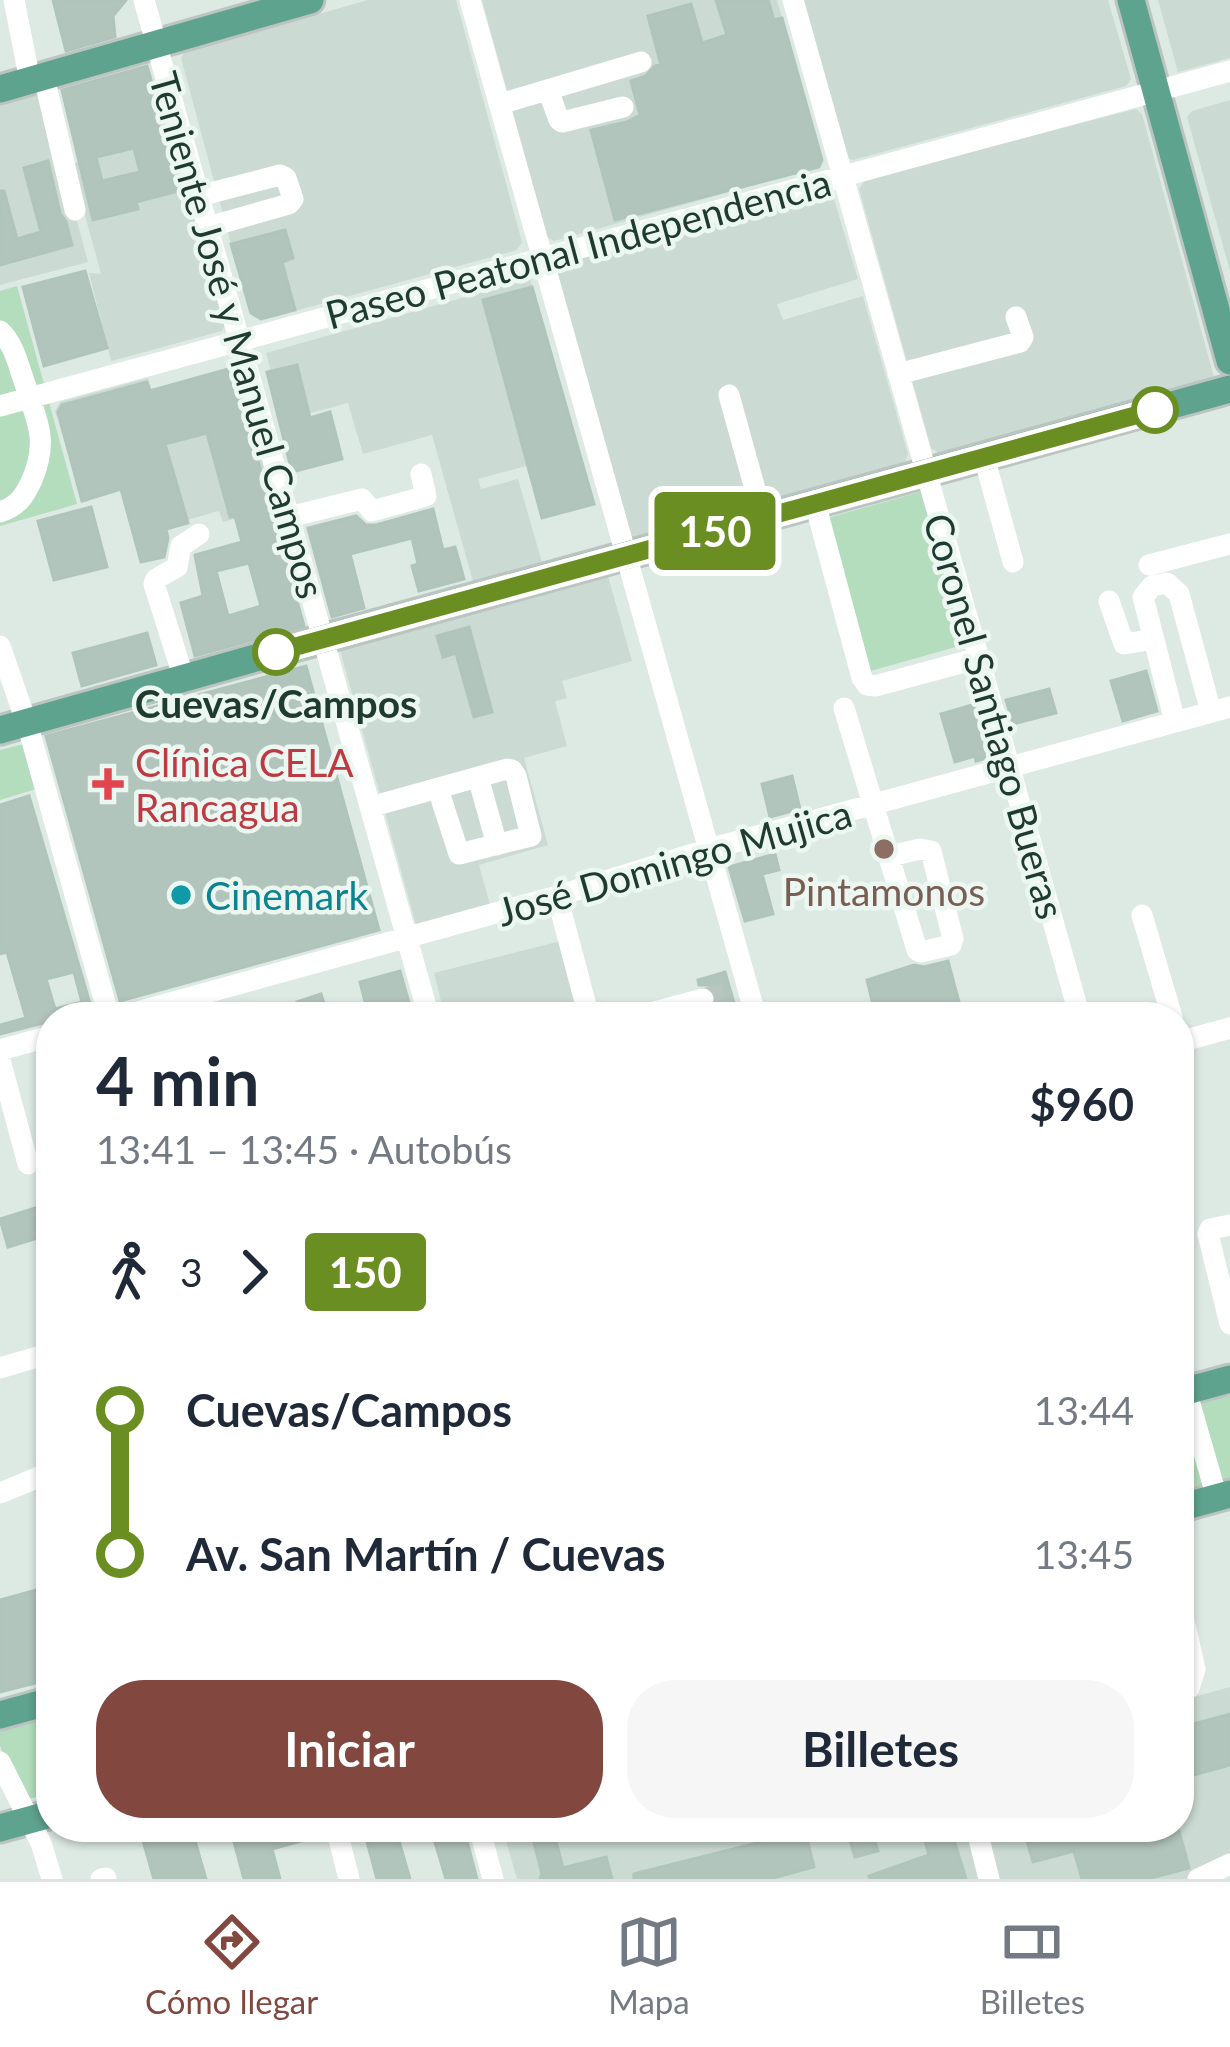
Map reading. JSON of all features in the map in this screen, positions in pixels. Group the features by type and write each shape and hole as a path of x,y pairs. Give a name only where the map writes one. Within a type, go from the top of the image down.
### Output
{"main road":[{"path":"0,89 310,0"},
{"path":"1130,0 1230,361"},
{"path":"11,717 184,679 1230,389"},
{"path":"1194,1382 1230,1379"},
{"path":"1194,1504 1223,1496"},
{"path":"0,1714 36,1705"},
{"path":"0,1828 36,1818"}],"street":[{"path":"14,0 75,210"},
{"name":"Teniente José y Manuel Campos","path":"144,0 323,639 372,795 425,1002"},
{"path":"470,0 709,848 740,990 747,1002"},
{"name":"Coronel Santiago Bueras","path":"793,0 1076,1002"},
{"path":"500,104 641,62"},
{"name":"Paseo Peatonal Independencia","path":"0,406 1230,71"},
{"path":"548,89 562,122 623,107"},
{"path":"199,196 280,175 286,178 289,204 208,227"},
{"path":"898,374 1020,342 1016,317"},
{"path":"0,331 10,342 42,444 22,500 0,512"},
{"path":"729,394 763,518"},
{"path":"983,457 1013,562"},
{"path":"289,517 362,500 370,511 407,501 411,477"},
{"path":"815,503 867,685 979,658"},
{"path":"184,679 154,584 178,567 181,547 199,534"},
{"path":"1149,565 1230,544"},
{"path":"1175,722 1144,597 1153,586 1167,583 1179,594 1221,710"},
{"path":"1109,601 1124,644 1154,639"},
{"path":"0,646 11,717 104,1002"},
{"path":"844,708 917,950 951,945 931,851 890,856"},
{"name":"José Domingo Mujica","path":"173,1002 202,994 223,981 406,938 709,848 1221,710"},
{"path":"372,795 438,789 512,770 530,836 459,854 438,789"},
{"path":"478,777 497,845"},
{"path":"557,896 586,1002"},
{"path":"1142,915 1168,1002"},
{"path":"202,994 204,1002"},
{"path":"692,1002 703,999"},
{"path":"1194,1038 1230,1028"},
{"path":"0,1050 36,1040"},
{"path":"0,1060 28,1164"},
{"path":"1230,1225 1210,1229 1208,1234 1230,1324"},
{"path":"0,1368 36,1357"},
{"path":"1194,1418 1223,1496"},
{"path":"0,1493 36,1478"},
{"path":"0,1762 36,1812"},
{"path":"41,1842 52,1879"},
{"path":"340,1842 349,1879"},
{"path":"483,1842 493,1879"},
{"path":"980,1842 989,1879"},
{"path":"1198,1879 1230,1864"}],"shaded area":[{"path":"368,0 456,0 522,242 517,250 295,311 282,262 293,258 285,230 231,244 181,58 185,52"},
{"path":"482,0 777,0 822,160 819,167 554,241 547,237"},
{"path":"801,0 1108,0 1131,79 1126,86 853,160 845,157"},
{"path":"1158,0 1230,0 1230,58 1178,72"},
{"path":"41,86 88,262 0,285 0,97"},
{"path":"1230,100 1230,271 1187,117 1192,111"},
{"path":"1136,109 1142,114 1215,381 940,454 931,448 859,189 866,179"},
{"path":"173,137 226,322 222,331 111,361 89,273 101,274 71,164"},
{"path":"822,190 833,196 858,279 777,304 783,320 863,296 908,454 904,464 633,542 556,270 561,263"},
{"path":"530,279 594,504 542,518 526,466 478,479 481,489 518,479 543,566 474,585 432,435 363,454 348,403 284,420 266,353"},
{"path":"240,364 280,506 223,522 219,511 187,520 167,451 75,477 55,411 60,402 148,378 151,389"},
{"path":"608,576 632,661 562,681 567,698 555,701 567,746 524,758 548,845 479,865 490,905 416,925 340,650"},
{"path":"565,940 580,1002 441,1002 434,973"},
{"path":"1230,1687 1230,1869 1192,1879 517,1879 506,1842 1194,1842 1194,1697"}],"green space":[{"path":"17,286 77,504 0,526 0,291"},
{"path":"927,490 970,643 867,672 824,519"},
{"path":"24,744 36,789 0,800 0,750"},
{"path":"1230,1385 1230,1480 1194,1490 1194,1395"},
{"path":"36,1710 36,1797 25,1800 0,1746 0,1720"}],"building":[{"path":"53,0 126,0 113,16 115,37 66,51"},
{"path":"716,0 768,0 774,20 782,18 822,160 819,167 615,220 591,130 640,115 631,81 661,65 648,16 691,4 702,43 727,35"},
{"path":"147,66 182,190 136,202 138,209 93,220 62,90","holes":["134,148 140,172 102,181 96,157"]},
{"path":"48,161 72,245 0,265 0,191 4,191 17,239 41,232 24,168"},
{"path":"285,230 293,258 282,262 295,310 261,319 251,313 231,244"},
{"path":"85,271 107,348 44,366 23,287"},
{"path":"532,287 594,504 542,518 483,300"},
{"path":"297,365 310,418 330,412 342,459 292,472 267,372"},
{"path":"232,368 304,626 195,656 181,603 203,596 195,555 242,542 235,516 230,517 207,433 165,444 188,523 166,529 164,557 141,562 121,489 82,501 58,412 62,405 147,382 150,391","holes":["249,563 261,606 228,616 216,571"]},
{"path":"91,507 107,567 54,580 38,521"},
{"path":"433,509 443,550 455,547 464,579 419,591 412,566 418,564 412,538 350,554 364,608 332,617 308,528 356,516 366,525 376,525"},
{"path":"469,627 492,712 474,717 456,653 443,657 437,636"},
{"path":"147,633 156,665 82,686 73,653"},
{"path":"306,666 379,930 120,1001 46,736"},
{"path":"1146,671 1157,711 1123,721 1111,681"},
{"path":"1049,689 1056,713 1013,724 1006,700"},
{"path":"975,704 990,757 955,762 941,714"},
{"path":"792,776 800,809 770,817 762,784"},
{"path":"29,796 89,1002 82,1002 74,972 46,979 53,1002 36,1002 36,1025 0,1034 0,1025 26,1018 7,952 0,954 0,805"},
{"path":"775,854 779,870 762,874 773,914 745,921 729,867"},
{"path":"948,961 959,1002 872,1002 867,980 914,965"},
{"path":"400,971 409,1002 365,1002 360,982"},
{"path":"725,972 734,1002 717,1002 717,994 698,980"},
{"path":"321,994 324,1002 297,1002"},
{"path":"36,1208 36,1239 8,1247 0,1219"},
{"path":"36,1590 36,1683 0,1692 0,1600"},
{"path":"1230,1714 1230,1765 1194,1775 1194,1724"},
{"path":"143,1842 195,1842 206,1879 154,1879"},
{"path":"234,1842 298,1842 272,1849 280,1879 244,1879"},
{"path":"367,1842 399,1842 410,1879 377,1879"},
{"path":"435,1842 467,1842 477,1879 446,1879"},
{"path":"534,1842 556,1842 563,1868 606,1857 612,1879 540,1879"},
{"path":"761,1842 808,1842 814,1867 769,1879 634,1879 634,1874"},
{"path":"850,1842 875,1842 878,1851 855,1857"},
{"path":"925,1842 955,1842 966,1879 870,1879 869,1876 929,1855"},
{"path":"1027,1842 1182,1842 1189,1868 1147,1879 1082,1879 1074,1851 1033,1862"}],"tunnel":[{"path":"703,999 731,992"}],"bus line":[{"name":"150","path":"276,652 1155,410"}],"place":[{"name":"Cuevas/Campos","path":"276,652"},
{"name":"Clínica CELA Rancagua","path":"108,784"},
{"name":"Pintamonos","path":"884,849"},
{"name":"Cinemark","path":"181,895"}]}
